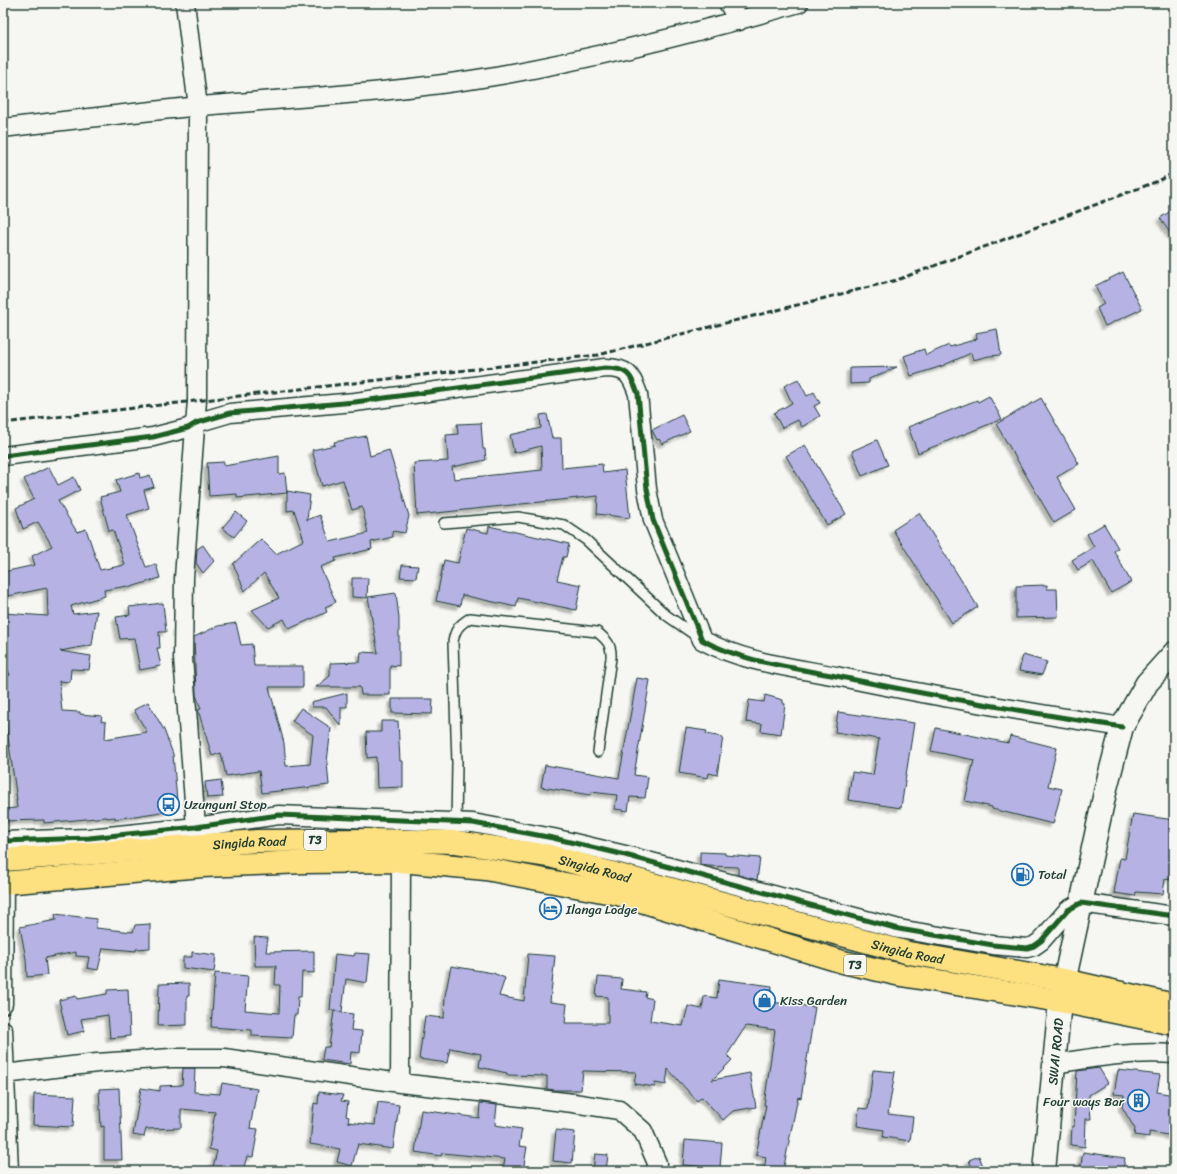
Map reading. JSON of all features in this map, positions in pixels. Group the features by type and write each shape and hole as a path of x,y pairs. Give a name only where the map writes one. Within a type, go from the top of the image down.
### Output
{"highway":[{"name":"Singida Road","path":"3,860 257,841 368,840 456,832 909,953 1062,991 1174,1024"},
{"name":"Singida Road","path":"4,883 202,866 304,862 401,861 486,868 618,894 843,962 901,975 1062,991 1174,1005"}],"street":[{"path":"185,3 198,107 196,423 188,500 184,578 183,658 196,827"},
{"path":"728,3 739,20"},
{"path":"3,128 198,107 396,90 494,76 585,59 739,20 799,3"},
{"path":"3,456 153,437 188,428 196,423 230,413 355,402 605,368 619,368 627,372 634,383 638,394 647,489 653,520 702,640 719,649 774,664 938,698 1122,727"},
{"name":"SWAI ROAD","path":"1044,1171 1062,991 1106,788 1122,727 1147,683 1174,653"},
{"path":"3,841 89,838 196,827 279,815 456,832 473,823 567,841 625,855 899,929 993,945 1028,948 1034,946 1052,930 1068,910 1081,903 1174,916"},
{"path":"400,1083 401,861"},
{"path":"3,1004 4,883"},
{"path":"3,1030 9,1171"},
{"path":"1055,1064 1106,1056 1148,1052 1174,1054"},
{"path":"4,1074 97,1063 164,1058 224,1058 400,1083 573,1103 619,1110 643,1131 657,1162 656,1171"}],"lane":[{"path":"444,522 518,517 564,525 586,540 666,615 702,640"},
{"path":"456,832 457,764 453,642 454,631 460,624 470,618 597,632 607,640 612,648 598,752"}],"building":[{"path":"1174,209 1174,239 1160,218"},
{"path":"1123,272 1142,309 1105,326 1097,308 1104,304 1095,286"},
{"path":"997,329 1001,355 973,360 971,353 942,366 911,376 904,356 924,349 926,355 949,345 950,347 977,339 976,333"},
{"path":"897,367 869,379 869,383 850,384 850,368"},
{"path":"798,379 807,396 814,392 820,403 814,406 820,416 802,427 798,420 782,428 774,413 792,403 784,386"},
{"path":"989,396 1002,419 918,453 908,427 977,400 978,402"},
{"path":"1041,398 1079,464 1057,477 1076,510 1054,523 996,424"},
{"path":"547,414 552,438 561,438 562,468 602,464 603,473 625,470 630,518 597,514 598,496 417,515 414,463 448,461 446,435 458,434 457,424 481,423 483,449 485,449 486,460 452,467 454,479 542,470 541,446 514,453 510,435 541,428 540,415"},
{"path":"682,415 690,431 662,444 659,439 657,440 652,430"},
{"path":"366,436 370,456 389,450 409,516 405,533 392,531 393,537 371,542 372,549 335,558 336,561 320,567 336,602 325,607 327,612 289,629 284,619 268,627 252,610 279,598 264,573 245,591 233,564 261,539 276,554 304,540 294,510 287,511 287,491 310,495 307,520 320,515 330,542 368,533 362,507 352,510 343,480 322,486 312,450 335,445 334,442"},
{"path":"877,440 888,465 862,476 852,451"},
{"path":"805,445 846,514 827,525 786,456"},
{"path":"279,456 279,474 285,473 287,493 237,498 237,494 209,496 207,463 224,462 224,466"},
{"path":"49,467 58,485 74,477 80,490 58,501 77,532 86,529 100,570 125,565 113,530 109,531 100,497 120,492 116,480 139,473 140,478 150,475 154,487 144,490 149,508 127,515 146,567 156,564 160,578 128,588 128,586 104,590 105,596 71,606 73,614 97,611 92,645 60,651 91,656 89,670 71,669 70,682 59,681 62,711 80,712 80,714 102,716 101,721 106,722 105,739 147,732 134,710 148,702 164,730 173,754 177,801 167,801 168,811 115,819 115,817 107,817 44,823 44,820 3,821 3,809 17,808 17,800 6,723 3,724 3,678 10,675 4,661 8,659 3,645 3,613 48,616 47,588 3,597 3,572 35,565 32,556 52,546 38,522 23,529 16,508 34,499 24,479"},
{"path":"236,512 247,521 234,537 222,528"},
{"path":"919,513 978,607 952,623 893,530"},
{"path":"1104,524 1118,548 1114,551 1131,582 1111,593 1093,561 1078,570 1072,560 1094,547 1087,534"},
{"path":"489,526 569,544 566,557 563,557 557,580 581,585 576,610 518,598 516,607 462,595 460,606 436,601 444,560 458,563 466,528 488,533"},
{"path":"203,545 214,561 203,573 196,563 197,549"},
{"path":"402,565 418,566 416,578 400,577"},
{"path":"352,578 368,578 367,598 352,597"},
{"path":"1047,585 1047,589 1057,589 1058,617 1016,618 1016,586"},
{"path":"396,593 399,618 399,666 390,665 390,695 361,695 360,687 316,687 330,676 330,663 360,662 361,652 378,653 368,597"},
{"path":"163,603 166,632 159,632 160,648 157,648 161,666 140,670 134,638 120,639 116,617 130,615 129,607"},
{"path":"236,623 241,645 252,644 254,666 303,666 303,687 269,687 284,743 286,766 310,764 313,735 292,721 301,708 331,728 327,762 329,785 262,793 259,771 226,776 221,753 212,756 198,710 201,709 196,695 194,637 218,626"},
{"path":"1023,655 1047,662 1042,675 1019,671"},
{"path":"637,678 650,680 634,775 648,777 645,798 630,797 628,811 615,809 617,795 591,792 590,795 541,787 545,765 619,778"},
{"path":"347,693 347,707 341,707 341,726 326,707 312,707 311,702"},
{"path":"765,695 783,700 783,703 785,704 781,734 761,731 762,724 746,722 749,700 764,702"},
{"path":"392,699 433,699 432,714 392,713"},
{"path":"838,712 914,723 901,808 848,800 852,772 873,775 879,739 835,732"},
{"path":"381,721 398,721 400,761 403,761 403,787 377,788 376,757 367,758 366,732 381,732"},
{"path":"686,728 707,731 706,734 723,737 717,775 709,773 708,778 679,773"},
{"path":"936,728 1008,743 1010,736 1057,748 1048,786 1062,789 1053,824 965,801 974,760 931,751"},
{"path":"221,780 223,797 207,798 205,782"},
{"path":"1133,814 1174,820 1174,850 1170,880 1165,879 1163,894 1136,892 1135,896 1114,893 1120,858 1125,859"},
{"path":"700,852 725,853 725,855 760,858 757,880 738,875 738,867 707,866 700,864"},
{"path":"55,914 97,919 96,928 133,932 135,925 150,924 150,948 136,949 136,951 103,948 98,970 87,968 89,957 76,956 76,952 45,958 47,975 27,977 26,959 20,927 56,920"},
{"path":"254,937 268,938 266,952 314,951 314,973 302,972 301,997 298,997 297,1015 294,1015 292,1038 252,1036 252,1030 211,1027 215,973 248,976 245,1010 279,1013 280,985 275,985 276,966 255,966"},
{"path":"192,952 216,955 214,972 183,968 183,957 192,957"},
{"path":"355,953 370,954 367,983 346,979 342,1012 330,1010 335,954 354,956"},
{"path":"528,954 555,956 550,1002 567,1004 565,1023 608,1023 608,997 596,996 598,977 622,979 621,989 646,992 645,997 653,999 650,1021 683,1026 688,1006 702,1009 704,996 717,998 719,979 772,986 770,1002 815,1007 801,1098 798,1097 783,1171 764,1171 766,1157 756,1155 766,1105 764,1105 775,1030 746,1026 727,1055 732,1060 712,1080 750,1073 756,1107 733,1111 723,1120 702,1097 697,1101 668,1069 666,1085 655,1083 655,1087 634,1084 636,1072 583,1071 581,1090 555,1090 547,1089 547,1076 507,1075 507,1073 479,1067 481,1054 450,1048 447,1063 419,1059 425,1016 444,1018 445,996 451,966 493,973 505,978 499,996 524,1001"},
{"path":"189,983 189,996 187,996 187,1025 158,1026 159,984"},
{"path":"128,989 130,1036 110,1038 108,1015 81,1019 84,1031 67,1035 59,1000 76,996 77,999 107,994 107,990"},
{"path":"334,1011 353,1014 351,1030 362,1031 360,1053 351,1052 350,1064 322,1060 324,1047 329,1047"},
{"path":"183,1068 195,1068 194,1092 220,1094 222,1083 257,1089 250,1128 258,1129 253,1157 247,1156 243,1171 212,1171 217,1151 209,1149 215,1112 181,1109 181,1128 146,1129 144,1137 133,1135 141,1088 160,1091 160,1086 182,1085"},
{"path":"1099,1068 1108,1083 1089,1095 1091,1119 1086,1119 1085,1147 1071,1145 1072,1126 1074,1127 1077,1071"},
{"path":"873,1070 895,1072 888,1114 913,1117 910,1141 883,1137 884,1130 857,1126 859,1108 868,1109"},
{"name":"Four ways Bar","path":"1118,1070 1160,1075 1157,1092 1174,1095 1170,1119 1174,1120 1174,1136 1149,1132 1149,1137 1134,1135 1135,1129 1122,1107 1124,1095 1114,1094"},
{"path":"119,1088 122,1160 104,1160 104,1126 101,1127 99,1089"},
{"path":"319,1092 343,1095 341,1101 348,1102 346,1116 349,1117 348,1122 375,1125 378,1102 399,1105 393,1149 358,1144 352,1166 337,1162 340,1149 310,1144 314,1103 318,1104"},
{"path":"34,1094 75,1096 73,1127 33,1125"},
{"path":"480,1103 497,1105 495,1125 522,1129 519,1146 527,1147 523,1171 503,1169 505,1159 442,1153 441,1156 415,1152 421,1110 479,1118"},
{"path":"556,1130 575,1132 572,1163 553,1161"},
{"path":"685,1140 722,1143 720,1168 683,1165"},
{"path":"1083,1152 1125,1158 1123,1171 1080,1171"},
{"path":"595,1154 608,1155 606,1171 593,1171"},
{"path":"979,1156 985,1171 973,1171 969,1160"}],"railway":[{"path":"3,423 598,355 897,280 1158,181 1174,173"}],"cycle path":[{"path":"3,456 153,437 188,428 196,423 230,413 355,402 605,368 618,369 630,377 638,394 647,489 653,520 702,640 734,654 767,663 1050,716 1122,727"},
{"path":"3,841 89,838 196,827 279,815 473,823 553,838 625,855 899,929 993,945 1027,948 1034,946 1041,941 1068,910 1081,903 1174,916"}],"place":[{"name":"Uzunguni Stop","path":"169,804"},
{"name":"Total","path":"1022,874"},
{"name":"Ilanga Lodge","path":"550,909"},
{"name":"Kiss Garden","path":"764,1000"},
{"name":"Four ways Bar","path":"1139,1101"}]}
